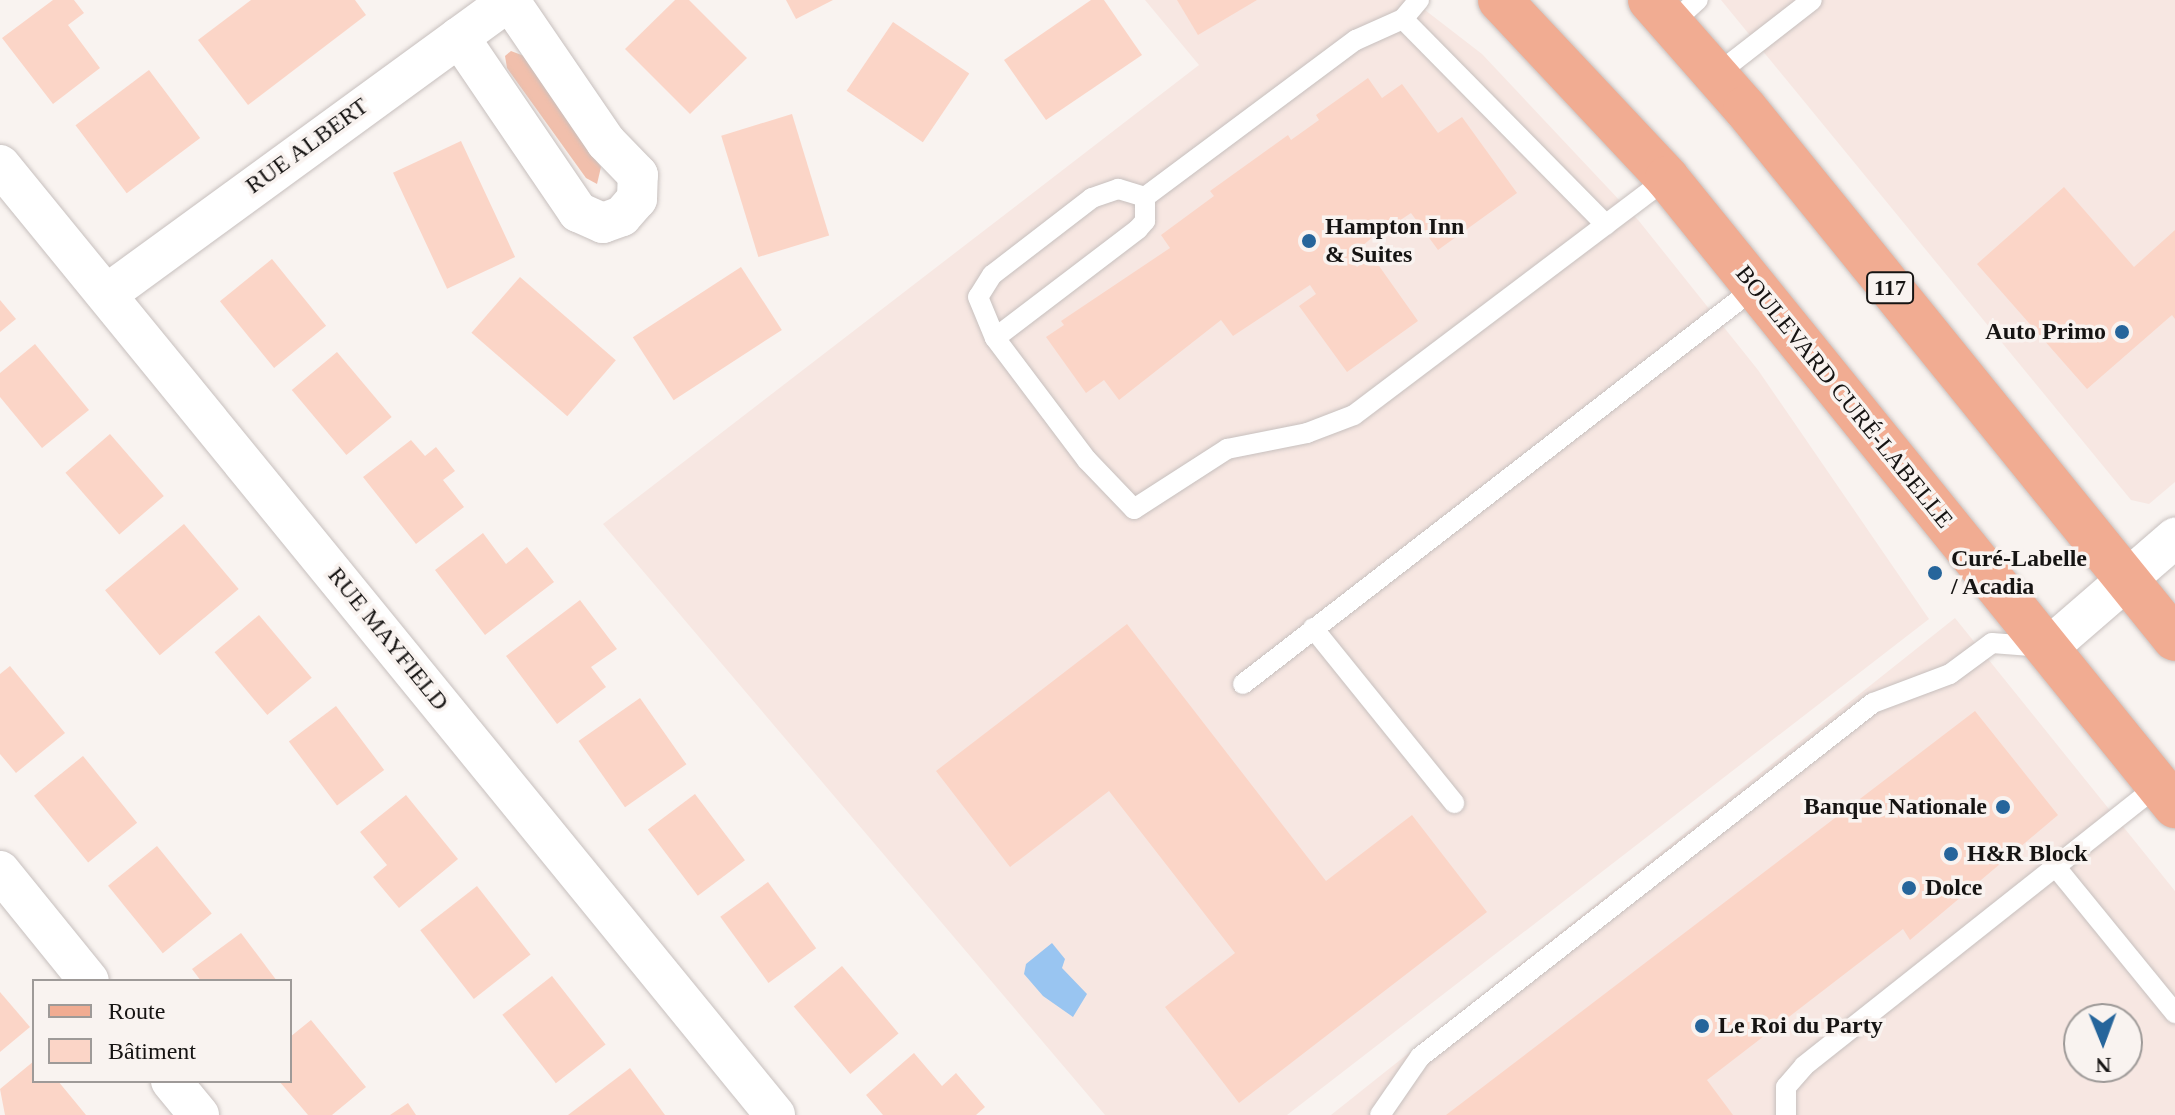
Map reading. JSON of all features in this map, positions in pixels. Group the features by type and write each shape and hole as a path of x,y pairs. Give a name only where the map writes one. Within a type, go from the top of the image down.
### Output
{"main road":[{"name":"BOULEVARD CURÉ-LABELLE","path":"1500,0 1667,178 2167,795"},
{"name":"117","path":"1673,8 1717,74 2175,639"}],"street":[{"name":"RUE ALBERT","path":"107,294 509,0"},
{"path":"459,37 578,212 603,223 622,216 637,199 638,175 606,142 509,0"},
{"name":"RUE MAYFIELD","path":"0,165 775,1115"},
{"path":"2049,647 2175,538"},
{"path":"0,871 87,979"},
{"path":"173,1083 199,1115"}],"lane":[{"path":"1419,0 1403,19 1356,40 1145,197 1105,191 992,275 978,297 995,338 1087,460 1134,509 1227,449 1307,433 1354,415 1667,178"},
{"path":"1717,74 1812,0"},
{"path":"1403,19 1606,225"},
{"path":"995,338 1138,229 1145,221 1145,197"},
{"path":"1243,684 1756,287"},
{"path":"1313,628 1454,803"},
{"path":"1380,1115 1420,1057 1873,703 1950,674 1992,643 2049,647"},
{"path":"1786,1115 1786,1087 1804,1066 2055,866 2167,795"},
{"path":"2055,866 2175,1013"}],"shaded area":[{"path":"1145,0 1412,0 1482,54 1639,221 1758,370 1929,619 1287,1115 1105,1115 603,524 1199,65"},
{"path":"1721,0 2175,0 2175,482 2149,504 2131,500"},
{"path":"511,51 524,56 601,167 597,184 586,178 507,68 505,56"},
{"path":"1955,618 2175,891 2175,1115 1331,1115"}],"water":[{"path":"1052,943 1065,959 1062,968 1087,994 1073,1017 1043,996 1024,974 1026,964"}],"building":[{"path":"53,0 74,0 84,13 68,25 100,68 53,104 2,38"},
{"path":"251,0 355,0 366,15 248,105 198,40"},
{"path":"675,0 689,0 747,58 690,114 625,49"},
{"path":"786,0 833,0 796,19"},
{"path":"1091,0 1104,0 1142,55 1046,120 1004,60"},
{"path":"1177,0 1257,0 1198,35"},
{"path":"893,22 969,73 923,142 847,91"},
{"path":"149,70 200,138 127,193 76,125"},
{"path":"1368,78 1382,98 1402,84 1438,133 1462,117 1517,193 1438,250 1411,213 1396,223 1393,220 1349,257 1357,267 1372,256 1418,321 1347,372 1299,306 1316,294 1310,285 1233,336 1221,320 1119,400 1104,380 1086,393 1046,337 1064,325 1061,321 1170,248 1161,235 1214,196 1210,191 1288,135 1291,140 1319,120 1316,115"},
{"path":"792,114 829,235 758,257 721,136"},
{"path":"461,141 515,257 447,289 393,173"},
{"path":"2064,187 2134,267 2175,230 2175,319 2172,315 2087,389 1977,264"},
{"path":"272,259 326,326 274,368 220,301"},
{"path":"741,267 782,330 674,400 633,337"},
{"path":"520,277 616,360 567,416 471,333"},
{"path":"0,300 16,319 0,332"},
{"path":"35,344 89,410 42,448 0,397 0,373"},
{"path":"337,352 392,417 346,455 292,390"},
{"path":"110,434 164,496 119,535 65,473"},
{"path":"411,440 425,456 436,447 455,471 443,480 464,507 416,544 363,477"},
{"path":"184,524 239,589 160,655 105,590"},
{"path":"483,533 506,564 527,547 554,582 485,635 435,570"},
{"path":"580,600 617,649 591,667 606,687 557,724 506,656"},
{"path":"259,615 312,678 267,715 215,652"},
{"path":"1127,624 1326,881 1412,815 1487,912 1239,1103 1165,1007 1235,953 1109,791 1010,867 936,771"},
{"path":"10,666 65,733 16,773 0,754 0,674"},
{"path":"640,698 686,764 625,807 579,741"},
{"path":"336,706 384,770 337,805 289,742"},
{"path":"1975,711 2058,815 1910,940 1903,929 1707,1080 1733,1115 1446,1115"},
{"path":"83,756 137,823 88,862 34,796"},
{"path":"695,794 745,860 698,896 648,830"},
{"path":"406,795 458,859 399,908 373,877 387,865 360,832"},
{"path":"157,846 212,914 163,953 108,886"},
{"path":"768,882 816,948 768,983 720,917"},
{"path":"477,886 531,955 474,999 420,930"},
{"path":"241,933 276,979 200,979 192,969"},
{"path":"842,966 899,1033 850,1074 794,1006"},
{"path":"552,976 606,1045 556,1083 502,1015"},
{"path":"0,992 30,1027 0,1052"},
{"path":"311,1020 366,1087 332,1115 308,1115 281,1083 292,1083 292,1035"},
{"path":"914,1053 942,1086 956,1073 985,1107 976,1115 883,1115 866,1095"},
{"path":"32,1063 32,1083 60,1083 86,1115 5,1115 0,1089"},
{"path":"630,1068 665,1115 568,1115"},
{"path":"408,1103 416,1115 390,1115"}],"place":[{"name":"Hampton Inn & Suites","path":"1309,241"},
{"name":"Auto Primo","path":"2122,332"},
{"name":"Curé-Labelle / Acadia","path":"1935,573"},
{"name":"Banque Nationale","path":"2003,807"},
{"name":"H&R Block","path":"1951,854"},
{"name":"Dolce","path":"1909,888"},
{"name":"Le Roi du Party","path":"1702,1026"}]}
